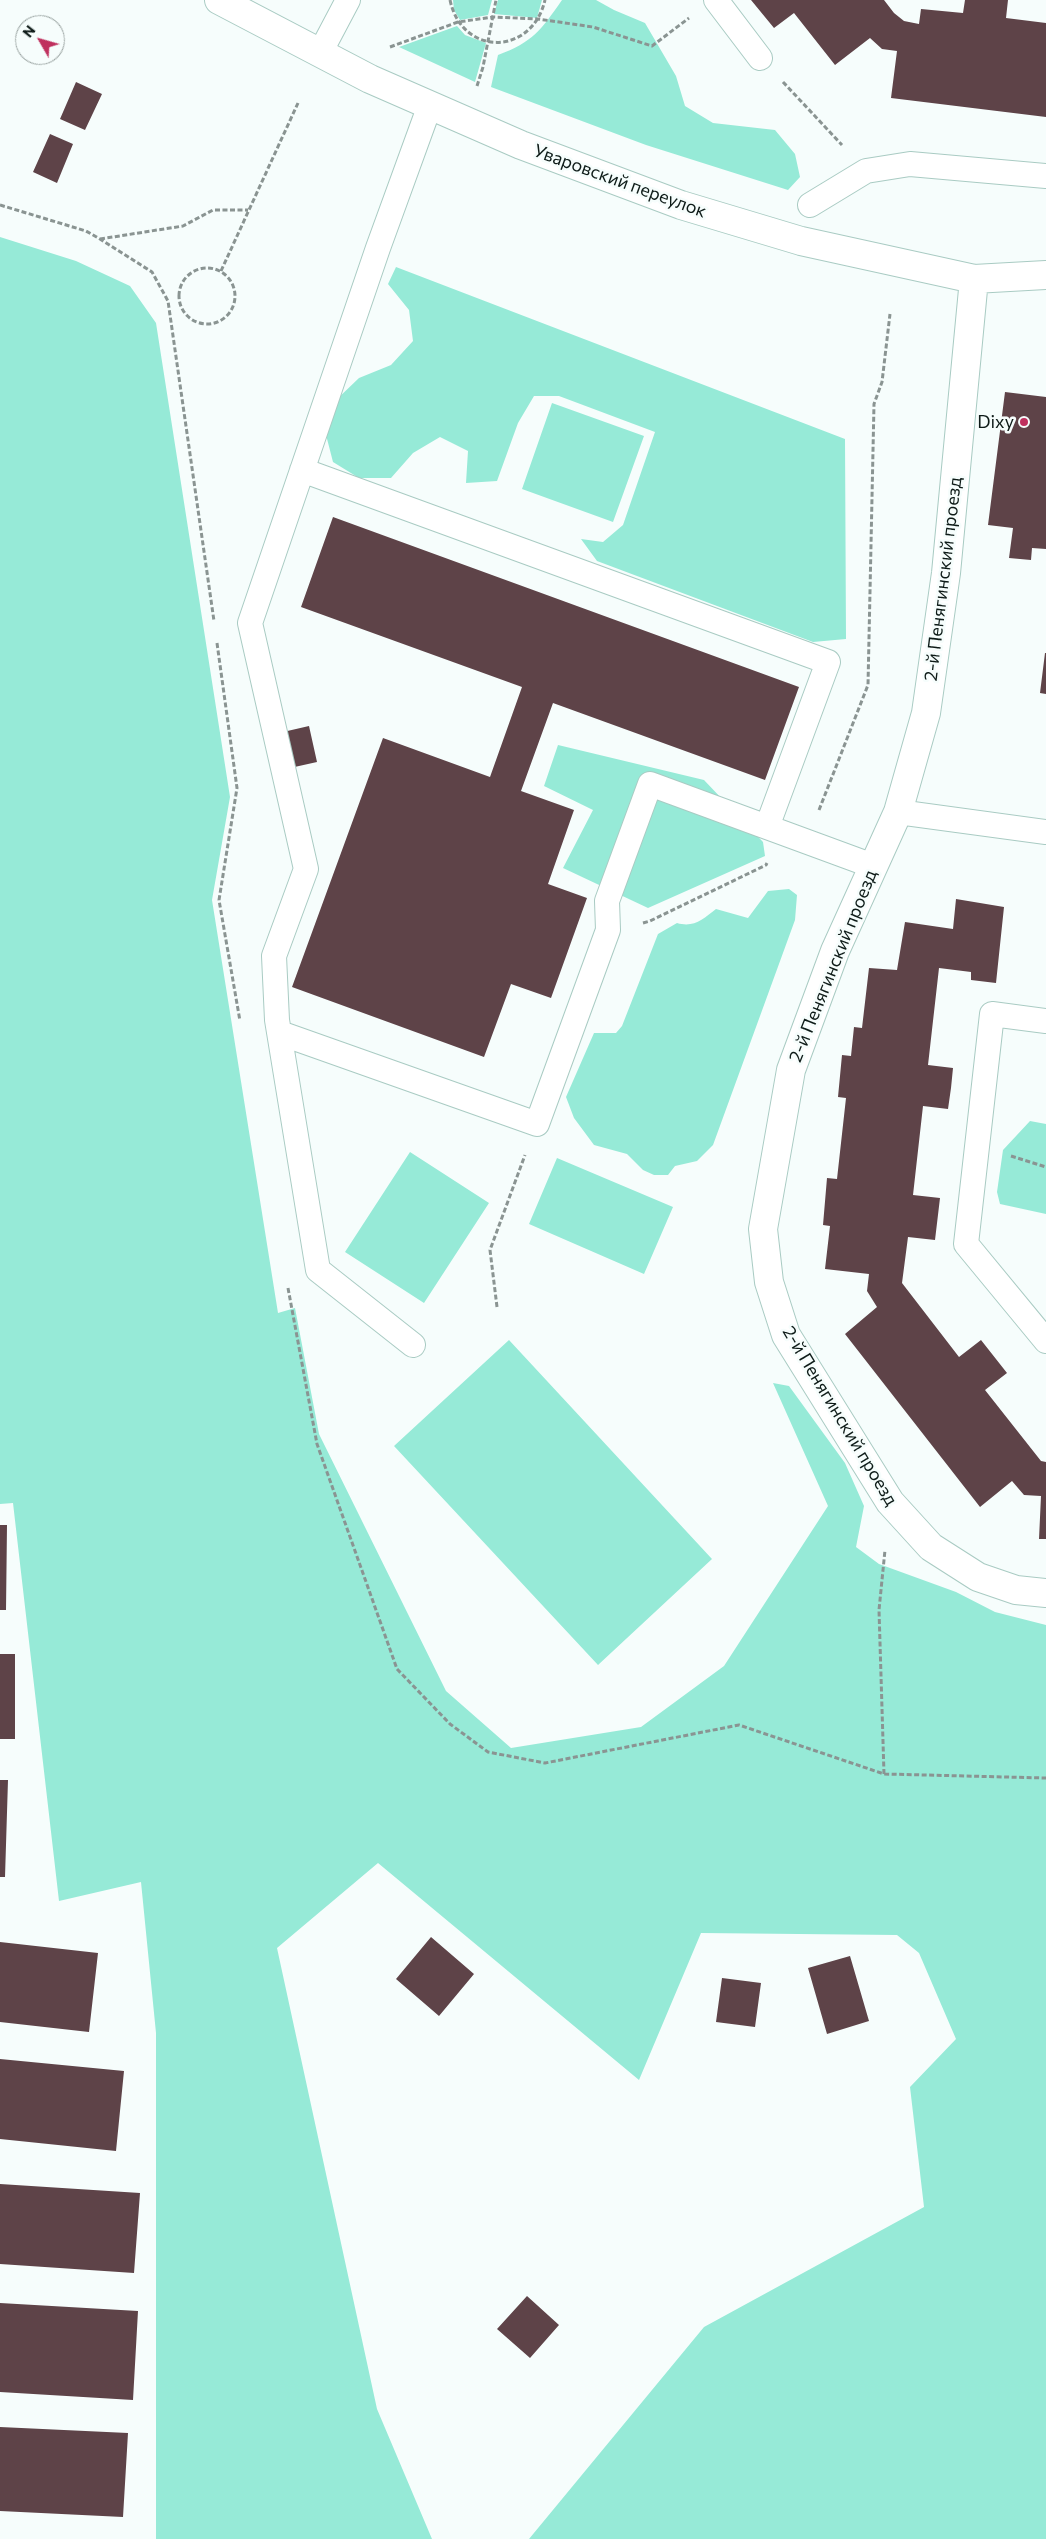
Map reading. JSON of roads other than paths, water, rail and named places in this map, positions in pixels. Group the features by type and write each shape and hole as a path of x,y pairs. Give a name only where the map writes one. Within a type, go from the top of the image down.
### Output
{"street":[{"name":"Уваровский переулок","path":"219,0 320,53 430,105 521,145 681,206 801,241 974,279 1046,275"},
{"name":"2-й Пенягинский проезд","path":"974,279 946,573 926,714 898,812 835,952 791,1070 763,1230 769,1282 786,1335 890,1502 931,1547 978,1577 1016,1590 1046,1594"}],"lane":[{"path":"320,53 348,0"},
{"path":"716,0 760,58"},
{"path":"413,1345 318,1270 280,1033 274,956 306,869 250,623 378,248 430,105"},
{"path":"810,205 866,171 910,164 1046,176"},
{"path":"302,470 828,662 773,829"},
{"path":"280,1033 537,1124 608,930 607,901 650,784 873,866"},
{"path":"898,812 1046,832"},
{"path":"1046,1021 992,1014 966,1244 1046,1341"}],"place":[{"name":"Dixy","path":"1024,422"}]}
